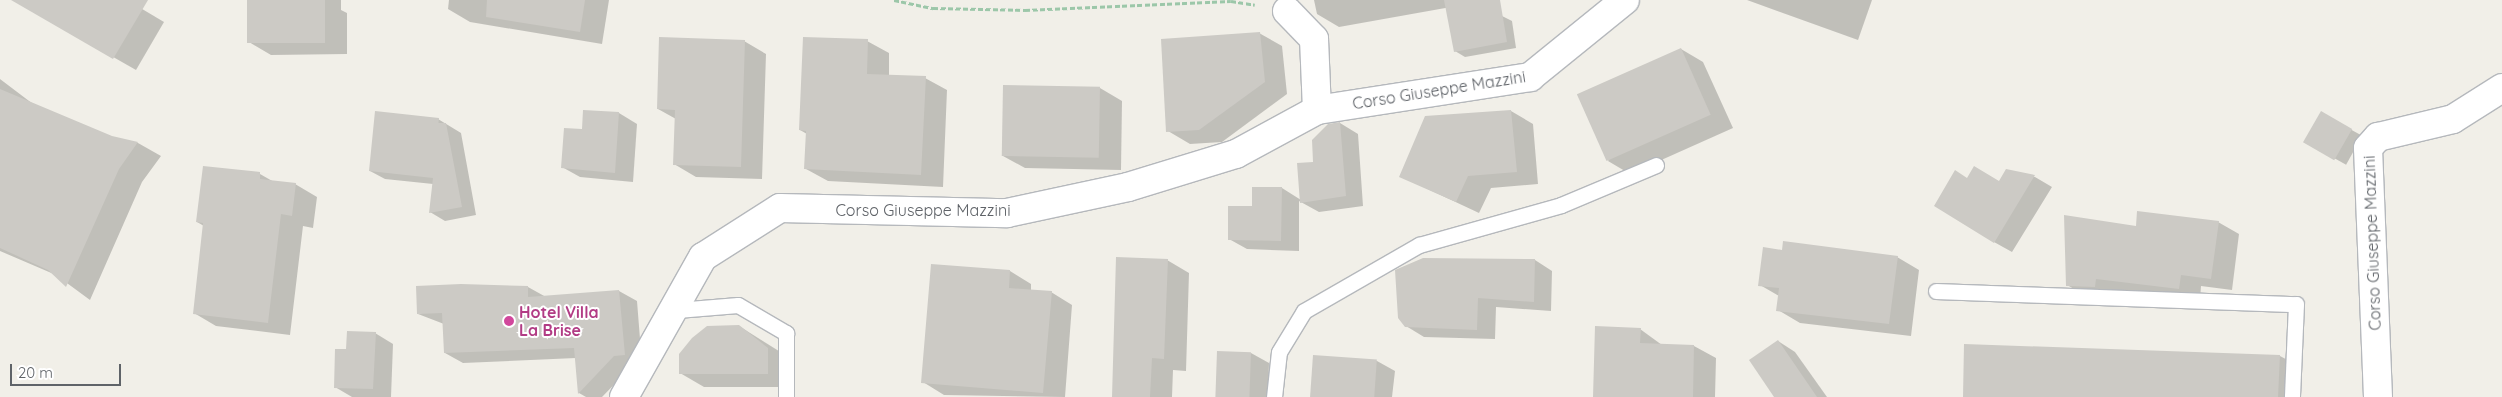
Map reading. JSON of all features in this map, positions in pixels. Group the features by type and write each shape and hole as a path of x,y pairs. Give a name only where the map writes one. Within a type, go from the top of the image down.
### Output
{"street":[{"name":"Corso Giuseppe Mazzini","path":"624,397 677,310 703,257 780,208 1007,213 1128,187 1236,154 1317,110 1530,77 1625,0"},
{"path":"1287,11 1314,39 1317,110"},
{"name":"Corso Giuseppe Mazzini","path":"2378,397 2368,148 2378,137 2453,119 2502,88"}],"lane":[{"path":"1274,397 1279,352 1304,311 1419,245 1562,205 1656,165"},
{"path":"1936,291 2296,304 2292,397"},
{"path":"677,310 738,306 786,332 786,397"}],"path":[{"path":"894,0 933,8 1025,10 1231,1 1287,11"}],"building":[{"path":"11,0 148,0 113,59"},
{"path":"247,0 325,0 325,43 247,43"},
{"path":"487,0 585,0 580,32 486,17"},
{"path":"1444,0 1500,0 1507,42 1454,52"},
{"path":"1260,32 1265,82 1199,130 1166,132 1161,39"},
{"path":"659,37 745,40 741,167 673,165 675,110 657,109"},
{"path":"803,37 868,39 867,74 926,76 921,175 804,169 806,131 799,130"},
{"path":"1681,48 1711,115 1607,161 1577,94"},
{"path":"1003,85 1100,87 1099,158 1002,156"},
{"path":"0,89 112,136 138,142 119,169 66,287 48,270 0,248"},
{"path":"583,110 619,112 615,173 561,168 564,128 582,129"},
{"path":"1511,110 1517,172 1468,176 1456,202 1399,177 1425,116"},
{"path":"375,111 439,118 438,123 446,123 462,207 429,213 433,178 369,171"},
{"path":"2321,111 2352,129 2334,160 2303,142"},
{"path":"1340,122 1346,196 1300,203 1297,163 1313,162 1312,140 1328,124"},
{"path":"203,166 260,172 260,179 296,183 292,216 281,214 268,323 193,314 203,223 196,222"},
{"path":"1974,166 1999,181 2006,169 2035,175 1994,243 1934,206 1955,170 1967,178"},
{"path":"1252,187 1282,187 1281,241 1228,240 1228,206 1252,206"},
{"path":"2137,211 2219,221 2211,279 2181,275 2179,289 2096,279 2095,287 2066,286 2064,215 2136,226"},
{"path":"1783,241 1898,256 1889,324 1776,311 1779,288 1758,286 1763,247 1782,250"},
{"path":"1116,257 1168,259 1164,359 1152,358 1150,397 1112,397"},
{"path":"1423,258 1535,259 1534,302 1478,298 1477,330 1405,327 1398,318 1395,270"},
{"path":"931,264 1010,270 1009,288 1052,291 1043,393 921,383"},
{"path":"461,284 528,286 528,297 619,290 625,355 614,356 578,394 574,348 444,353 442,313 417,314 416,286"},
{"path":"739,325 768,348 768,374 679,374 679,354 692,338 707,326"},
{"path":"1595,326 1641,328 1640,343 1694,345 1693,397 1593,397"},
{"path":"347,331 376,332 373,389 334,388 335,349 346,349"},
{"path":"1778,340 1817,397 1774,397 1749,360"},
{"path":"1964,344 2280,355 2278,397 1963,397"},
{"path":"1217,351 1251,352 1249,397 1215,397"},
{"path":"1313,355 1377,359 1374,397 1310,397"}],"place":[{"name":"Hotel Villa La Brise","path":"509,321"}]}
